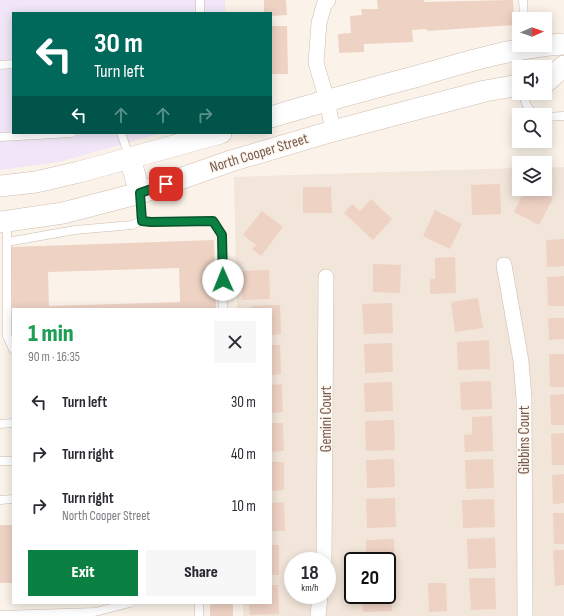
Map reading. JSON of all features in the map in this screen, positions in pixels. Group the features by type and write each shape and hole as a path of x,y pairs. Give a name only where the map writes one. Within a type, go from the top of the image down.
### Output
{"main road":[{"name":"North Cooper Street","path":"552,45 564,44"},
{"name":"North Cooper Street","path":"272,117 327,100 512,50"},
{"path":"552,80 564,66"},
{"name":"North Cooper Street","path":"4,221 63,213 140,193 231,161 333,131 485,91 512,87"},
{"name":"North Cooper Street","path":"0,186 36,182 217,134"},
{"path":"130,158 140,193"}],"street":[{"path":"328,0 324,5 319,23 316,63 327,100 333,131"},
{"name":"Gibbins Court","path":"504,265 521,361 524,399 525,616"},
{"name":"Gemini Court","path":"324,552 326,277"},
{"path":"318,616 319,604"}],"lane":[{"path":"200,0 200,12"},
{"path":"523,0 524,12"},
{"path":"0,65 12,64"},
{"path":"552,117 564,116"},
{"path":"0,137 54,134"},
{"path":"120,134 130,158"},
{"path":"140,193 142,221"},
{"path":"4,221 7,242 7,336 12,347"},
{"path":"7,242 75,230 132,225 142,221 213,221 222,235 223,308"},
{"path":"0,424 12,423"},
{"path":"0,461 12,461"},
{"path":"0,500 12,499"},
{"path":"0,615 95,614 127,604"},
{"path":"199,604 199,616"}],"shaded area":[{"path":"0,0 225,0 225,12 12,12 12,134 158,134 59,162 0,170"},
{"path":"564,167 564,616 243,616 243,604 272,604 272,308 237,308 234,177 512,168 512,196 552,196 552,168"}],"building":[{"path":"264,0 286,0 287,15 272,16 272,12 264,12"},
{"path":"377,0 424,0 424,2 513,0 513,12 512,12 512,25 427,31 427,29 412,30 413,42 364,44 364,52 339,53 338,34 351,33 350,16 362,15 361,9 378,9"},
{"path":"272,26 287,26 288,74 272,74"},
{"path":"500,184 501,214 472,215 471,185"},
{"path":"303,187 331,187 332,213 303,213"},
{"path":"522,196 549,196 553,198 539,225 514,212"},
{"path":"371,199 392,219 373,240 344,213 352,204 360,211"},
{"path":"435,210 462,224 450,249 423,236"},
{"path":"262,211 283,227 261,256 252,249 256,245 243,235"},
{"path":"564,239 564,266 547,267 546,240"},
{"path":"214,240 216,308 12,309 11,247","holes":["179,268 180,302 49,306 48,272"]},
{"path":"455,257 456,293 430,294 430,279 435,279 435,258"},
{"path":"373,264 401,265 400,293 373,292"},
{"path":"269,270 270,299 242,300 241,271"},
{"path":"564,276 564,306 548,306 547,277"},
{"path":"478,298 483,328 455,332 451,302"},
{"path":"392,303 393,333 364,334 362,304"},
{"path":"280,305 281,334 272,335 272,308 252,308 252,306"},
{"path":"548,318 564,318 564,339 549,340"},
{"path":"489,340 490,369 458,370 457,342"},
{"path":"392,343 393,372 365,373 364,344"},
{"path":"272,345 280,345 281,374 272,375"},
{"path":"549,354 564,354 564,387 550,387"},
{"path":"491,381 492,409 461,410 460,382"},
{"path":"392,382 393,411 365,412 364,383"},
{"path":"282,384 283,412 272,413 272,385"},
{"path":"564,394 564,425 551,425 550,395"},
{"path":"492,416 493,451 465,452 464,435 472,434 472,417"},
{"path":"394,420 395,450 366,451 365,421"},
{"path":"272,423 283,423 284,451 272,452"},
{"path":"564,433 564,465 552,465 551,434"},
{"path":"394,459 395,487 367,488 366,460"},
{"path":"493,459 494,488 466,489 465,460"},
{"path":"272,462 284,462 284,490 272,491"},
{"path":"564,474 564,503 553,504 552,475"},
{"path":"395,498 396,527 367,528 366,499"},
{"path":"494,499 495,527 463,528 462,500"},
{"path":"284,502 285,531 272,531 272,503"},
{"path":"553,513 564,513 564,544 554,544"},
{"path":"0,525 12,525 12,583 0,583"},
{"path":"495,538 496,568 468,569 467,539"},
{"path":"394,539 394,552 366,552 366,540"},
{"path":"272,545 279,545 279,575 272,575"},
{"path":"553,550 564,550 564,585 555,586"},
{"path":"469,578 495,578 496,609 471,610"},
{"path":"428,583 446,583 447,611 429,612"},
{"path":"272,585 278,585 279,614 250,615 249,604 272,604"},
{"path":"210,604 233,604 233,616 210,616"},
{"path":"363,604 392,604 392,611 363,612"}],"route":[{"path":"166,184 140,193 142,221 213,221 222,235 223,280"}]}
